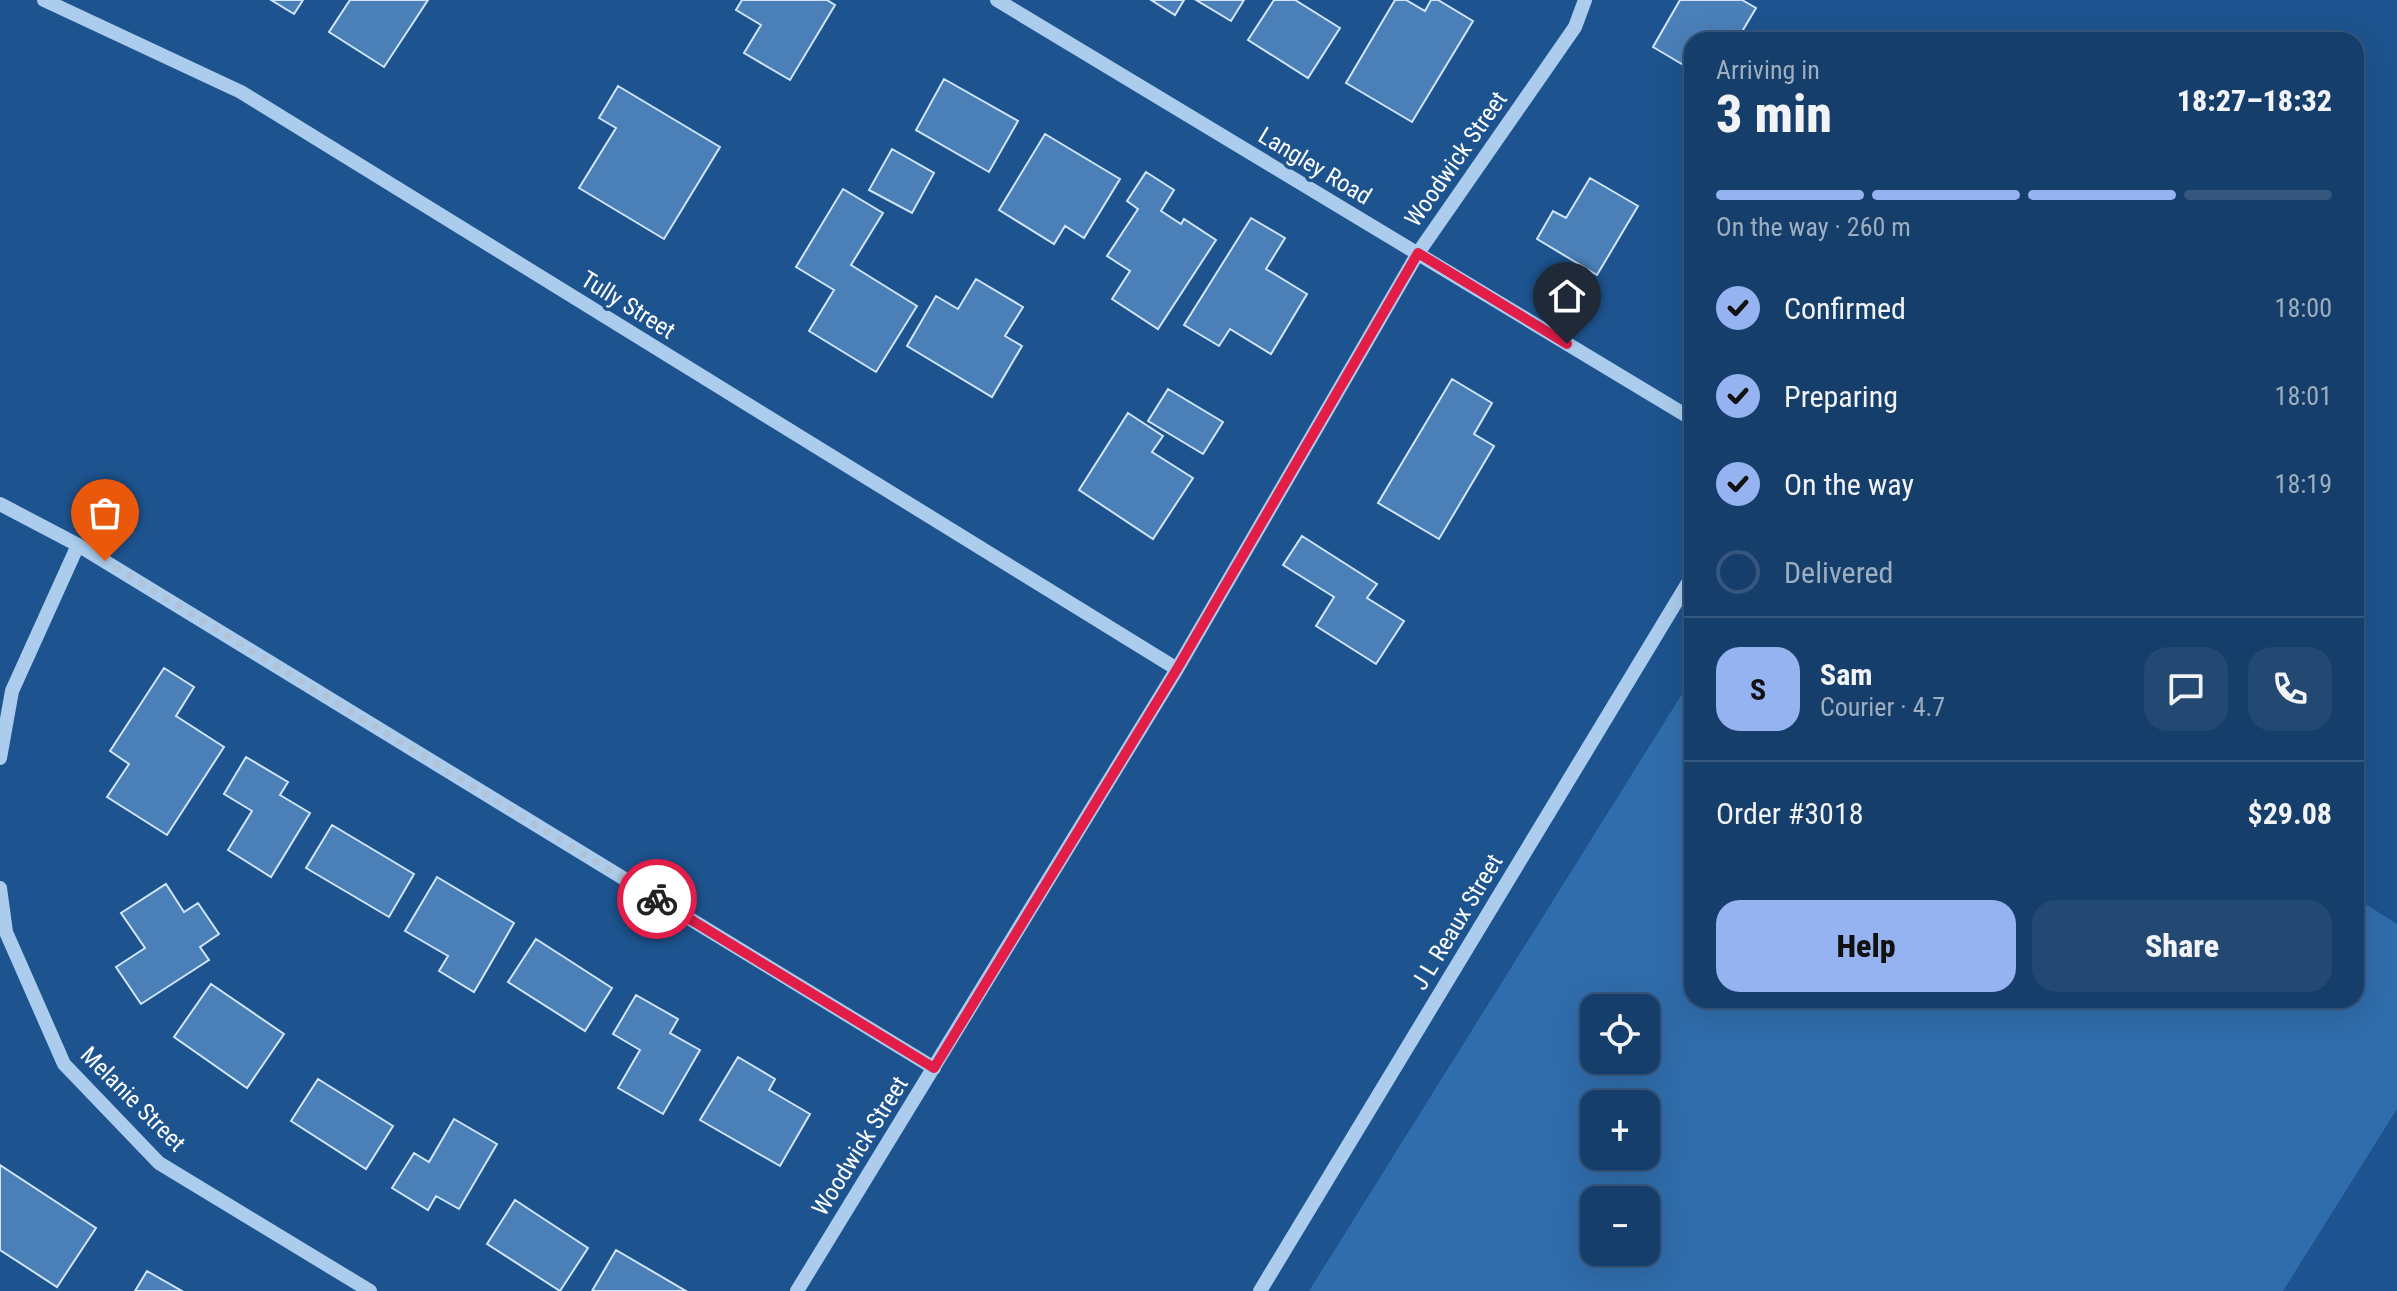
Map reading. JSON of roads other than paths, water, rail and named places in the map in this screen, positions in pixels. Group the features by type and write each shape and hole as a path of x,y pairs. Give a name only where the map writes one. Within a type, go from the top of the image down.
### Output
{"street":[{"name":"Tully Street","path":"44,0 241,92 1177,669"},
{"name":"Langley Road","path":"997,0 1684,414"},
{"name":"Woodwick Street","path":"797,1291 1177,669 1418,253 1575,27 1585,0"},
{"path":"0,504 78,545 934,1068"},
{"path":"0,758 12,691 78,545"},
{"name":"J L Reaux Street","path":"1260,1291 1684,589"},
{"name":"Melanie Street","path":"0,888 6,932 64,1064 159,1163 370,1291"}]}
